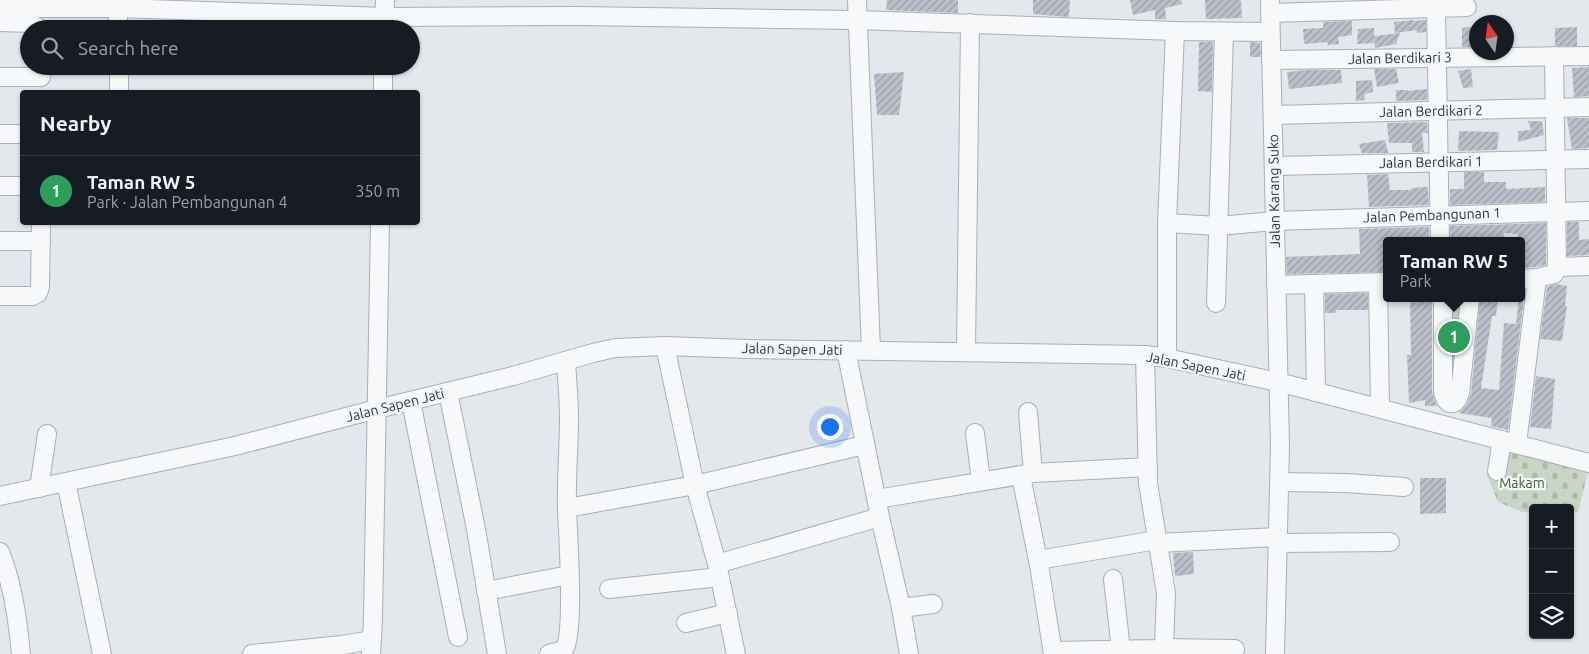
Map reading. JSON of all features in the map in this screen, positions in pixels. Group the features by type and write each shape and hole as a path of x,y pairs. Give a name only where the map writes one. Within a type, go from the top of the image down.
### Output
{"street":[{"path":"857,0 871,350"},
{"path":"1270,6 1467,7"},
{"name":"Jalan Karang Suko","path":"1270,6 1280,482 1275,654"},
{"path":"0,8 118,8 385,15 857,20 1175,31 1270,32"},
{"path":"118,8 118,20"},
{"path":"1436,8 1440,237"},
{"path":"0,22 20,23"},
{"path":"966,352 970,24"},
{"path":"1167,358 1167,224 1175,31"},
{"path":"1216,304 1224,32"},
{"path":"1497,471 1509,442 1529,279 1554,274 1557,267 1554,56"},
{"name":"Jalan Berdikari 3","path":"1271,60 1589,56"},
{"path":"119,75 119,90"},
{"path":"383,90 384,75"},
{"path":"0,77 41,79"},
{"name":"Jalan Berdikari 2","path":"1272,115 1589,107"},
{"path":"0,134 20,134"},
{"name":"Jalan Berdikari 1","path":"1274,166 1589,159"},
{"path":"0,186 20,186"},
{"name":"Jalan Pembangunan 1","path":"1167,224 1218,226 1275,221 1589,211"},
{"path":"0,296 33,296 38,293 40,287 41,225"},
{"path":"252,654 342,645 371,647 380,225"},
{"path":"0,241 40,241"},
{"path":"1557,267 1589,266"},
{"path":"1276,285 1382,282 1380,408"},
{"path":"1314,284 1316,392"},
{"path":"1443,302 1444,396 1449,403 1457,400 1460,392 1470,302"},
{"path":"665,346 695,485 718,570 736,654"},
{"name":"Jalan Sapen Jati","path":"0,496 235,446 514,376 615,348 665,346 1145,355 1278,382 1589,463"},
{"path":"846,350 864,445 902,608 907,654"},
{"path":"1145,355 1150,499 1166,594 1164,646 1158,650"},
{"path":"549,654 564,650 576,624 570,574 567,508 569,417 566,361"},
{"path":"448,392 476,529 497,654"},
{"path":"410,401 458,637"},
{"path":"1028,412 1027,474 1053,653 1234,649"},
{"path":"975,433 981,481"},
{"path":"38,488 47,434"},
{"path":"567,508 695,485 864,445"},
{"path":"876,499 1027,474 1148,467"},
{"path":"66,482 102,654"},
{"path":"1280,482 1345,483 1404,487"},
{"path":"609,589 718,570 880,517"},
{"path":"1038,560 1158,542 1278,540 1390,542"},
{"path":"1,560 18,627 21,654"},
{"path":"486,591 570,574"},
{"path":"1113,579 1126,651"},
{"path":"902,608 933,604"},
{"path":"686,623 728,613"}],"green space":[{"path":"1446,302 1466,302 1451,400"},
{"name":"Makam","path":"1495,449 1588,472 1578,512 1574,512 1574,504 1529,504 1529,512 1522,512 1498,502 1487,475"}],"building":[{"path":"887,0 958,0 958,13 886,10"},
{"path":"1033,0 1070,0 1069,17 1033,14"},
{"path":"1130,0 1181,0 1182,4 1165,8 1166,19 1155,19 1155,10 1133,15"},
{"path":"1205,0 1241,0 1242,18 1206,19"},
{"path":"1426,20 1426,32 1417,33 1417,30 1395,33 1394,22"},
{"path":"1352,21 1352,35 1338,37 1339,44 1328,45 1327,42 1304,44 1303,29 1323,28 1323,22"},
{"path":"1469,27 1469,47 1462,47 1462,28"},
{"path":"1577,27 1577,46 1555,46 1555,28"},
{"path":"1374,28 1374,43 1357,44 1358,29"},
{"path":"1400,33 1396,44 1375,48 1374,36"},
{"path":"1199,42 1213,42 1212,92 1198,91"},
{"path":"1250,42 1260,43 1261,57 1250,57"},
{"path":"1589,67 1589,96 1574,97 1572,68"},
{"path":"1374,69 1396,69 1399,83 1377,87"},
{"path":"1471,69 1473,87 1463,88 1458,71"},
{"path":"1341,70 1342,83 1289,89 1287,72"},
{"path":"904,72 899,115 877,115 874,74"},
{"path":"1372,80 1373,92 1365,94 1364,100 1356,101 1356,81"},
{"path":"1427,89 1427,100 1396,101 1396,90"},
{"path":"1567,118 1589,118 1589,148 1572,149"},
{"path":"1528,121 1542,121 1544,135 1518,142 1518,131 1531,130"},
{"path":"1427,122 1428,133 1422,133 1424,152 1412,152 1412,143 1389,143 1387,123"},
{"path":"1459,131 1499,132 1497,150 1458,151"},
{"path":"1385,140 1388,153 1362,153 1359,144"},
{"path":"1464,172 1484,172 1484,182 1506,182 1506,189 1545,187 1545,202 1450,205 1450,189 1464,189"},
{"path":"1388,174 1390,190 1411,190 1411,188 1428,187 1429,205 1369,207 1367,175"},
{"path":"1567,222 1579,222 1579,240 1589,239 1589,255 1567,256"},
{"path":"1546,223 1546,265 1525,268 1525,237 1518,237 1518,234 1504,233 1504,237 1451,237 1450,226"},
{"path":"1429,227 1429,237 1383,237 1383,272 1287,274 1286,257 1360,254 1359,229"},
{"path":"1556,284 1567,286 1565,306 1567,306 1562,341 1540,339 1547,287"},
{"path":"1368,293 1368,310 1336,310 1336,313 1325,313 1325,294"},
{"path":"1410,302 1432,302 1432,392 1437,406 1425,406 1425,400 1409,403 1407,355 1411,355"},
{"path":"1480,302 1498,302 1496,316 1492,316 1481,388 1499,390 1504,323 1516,324 1519,302 1523,302 1508,430 1491,426 1492,418 1459,413 1467,404 1471,394"},
{"path":"1536,376 1555,379 1551,429 1530,427"},
{"path":"1420,478 1446,478 1446,513 1420,514"},
{"path":"1193,552 1194,574 1175,576 1173,553"}],"place":[{"name":"Taman RW 5","path":"1454,337"}]}
